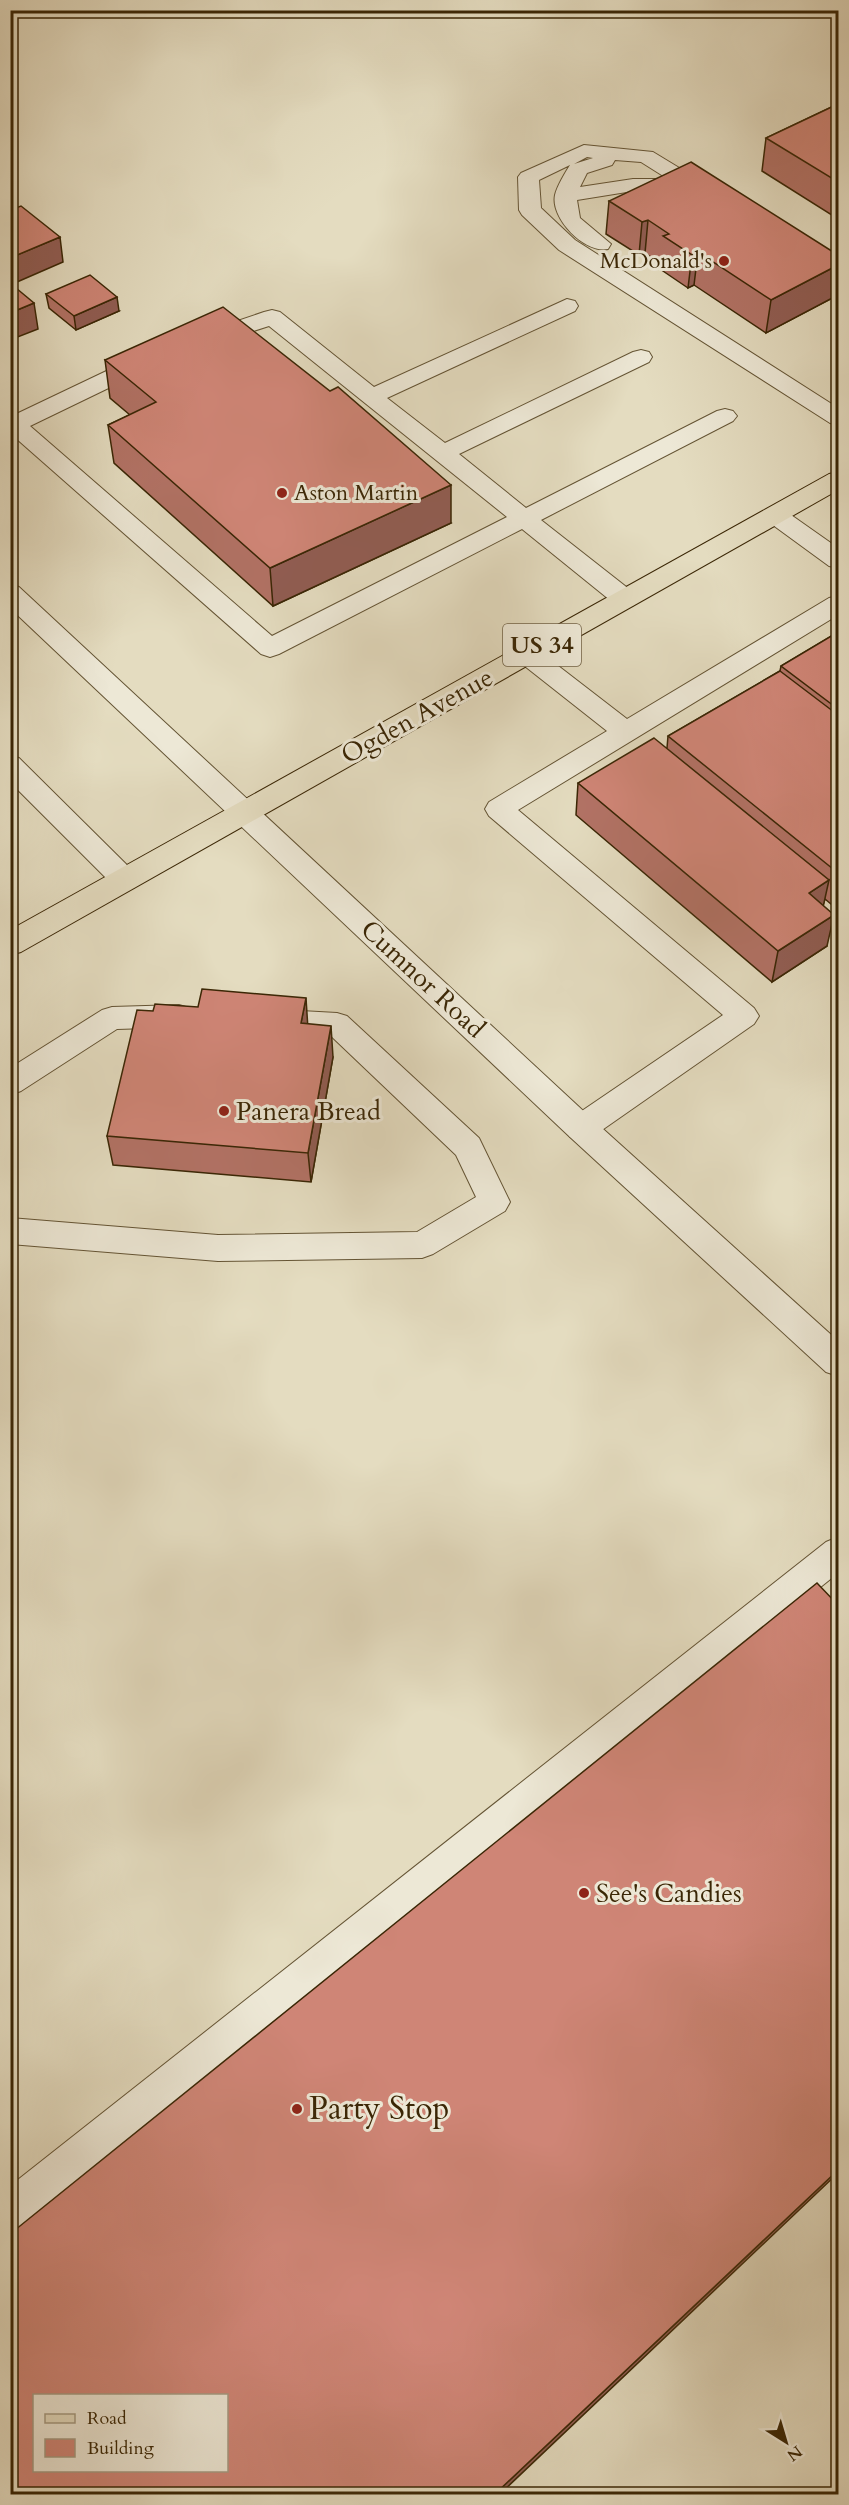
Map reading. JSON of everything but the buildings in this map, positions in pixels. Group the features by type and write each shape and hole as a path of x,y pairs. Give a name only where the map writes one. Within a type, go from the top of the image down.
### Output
{"main road":[{"name":"Ogden Avenue","path":"246,812 775,515 835,487"},
{"name":"US 34","path":"10,944 246,812"}],"street":[{"name":"Cumnor Road","path":"10,593 581,1128 838,1362"}],"lane":[{"path":"710,337 696,308 611,252 570,220 565,196 633,185 665,184 720,202 646,156 584,151 528,177 530,210 567,245 710,337 838,418"},
{"path":"372,396 567,306"},
{"path":"625,599 525,518 272,317 175,350 12,425 270,648 525,518 725,416"},
{"path":"443,453 641,357"},
{"path":"775,515 838,560"},
{"path":"581,1128 744,1016 499,809 838,604"},
{"path":"525,654 626,732"},
{"path":"10,765 125,880"},
{"path":"10,1083 112,1018 204,1017"},
{"path":"10,1231 218,1248 422,1245 494,1202 468,1147 337,1024 237,1018"},
{"path":"10,2212 832,1569"}],"place":[{"name":"McDonald's","path":"724,261"},
{"name":"Aston Martin","path":"282,493"},
{"name":"Panera Bread","path":"224,1111"},
{"name":"See's Candies","path":"584,1893"},
{"name":"Party Stop","path":"297,2109"}]}
